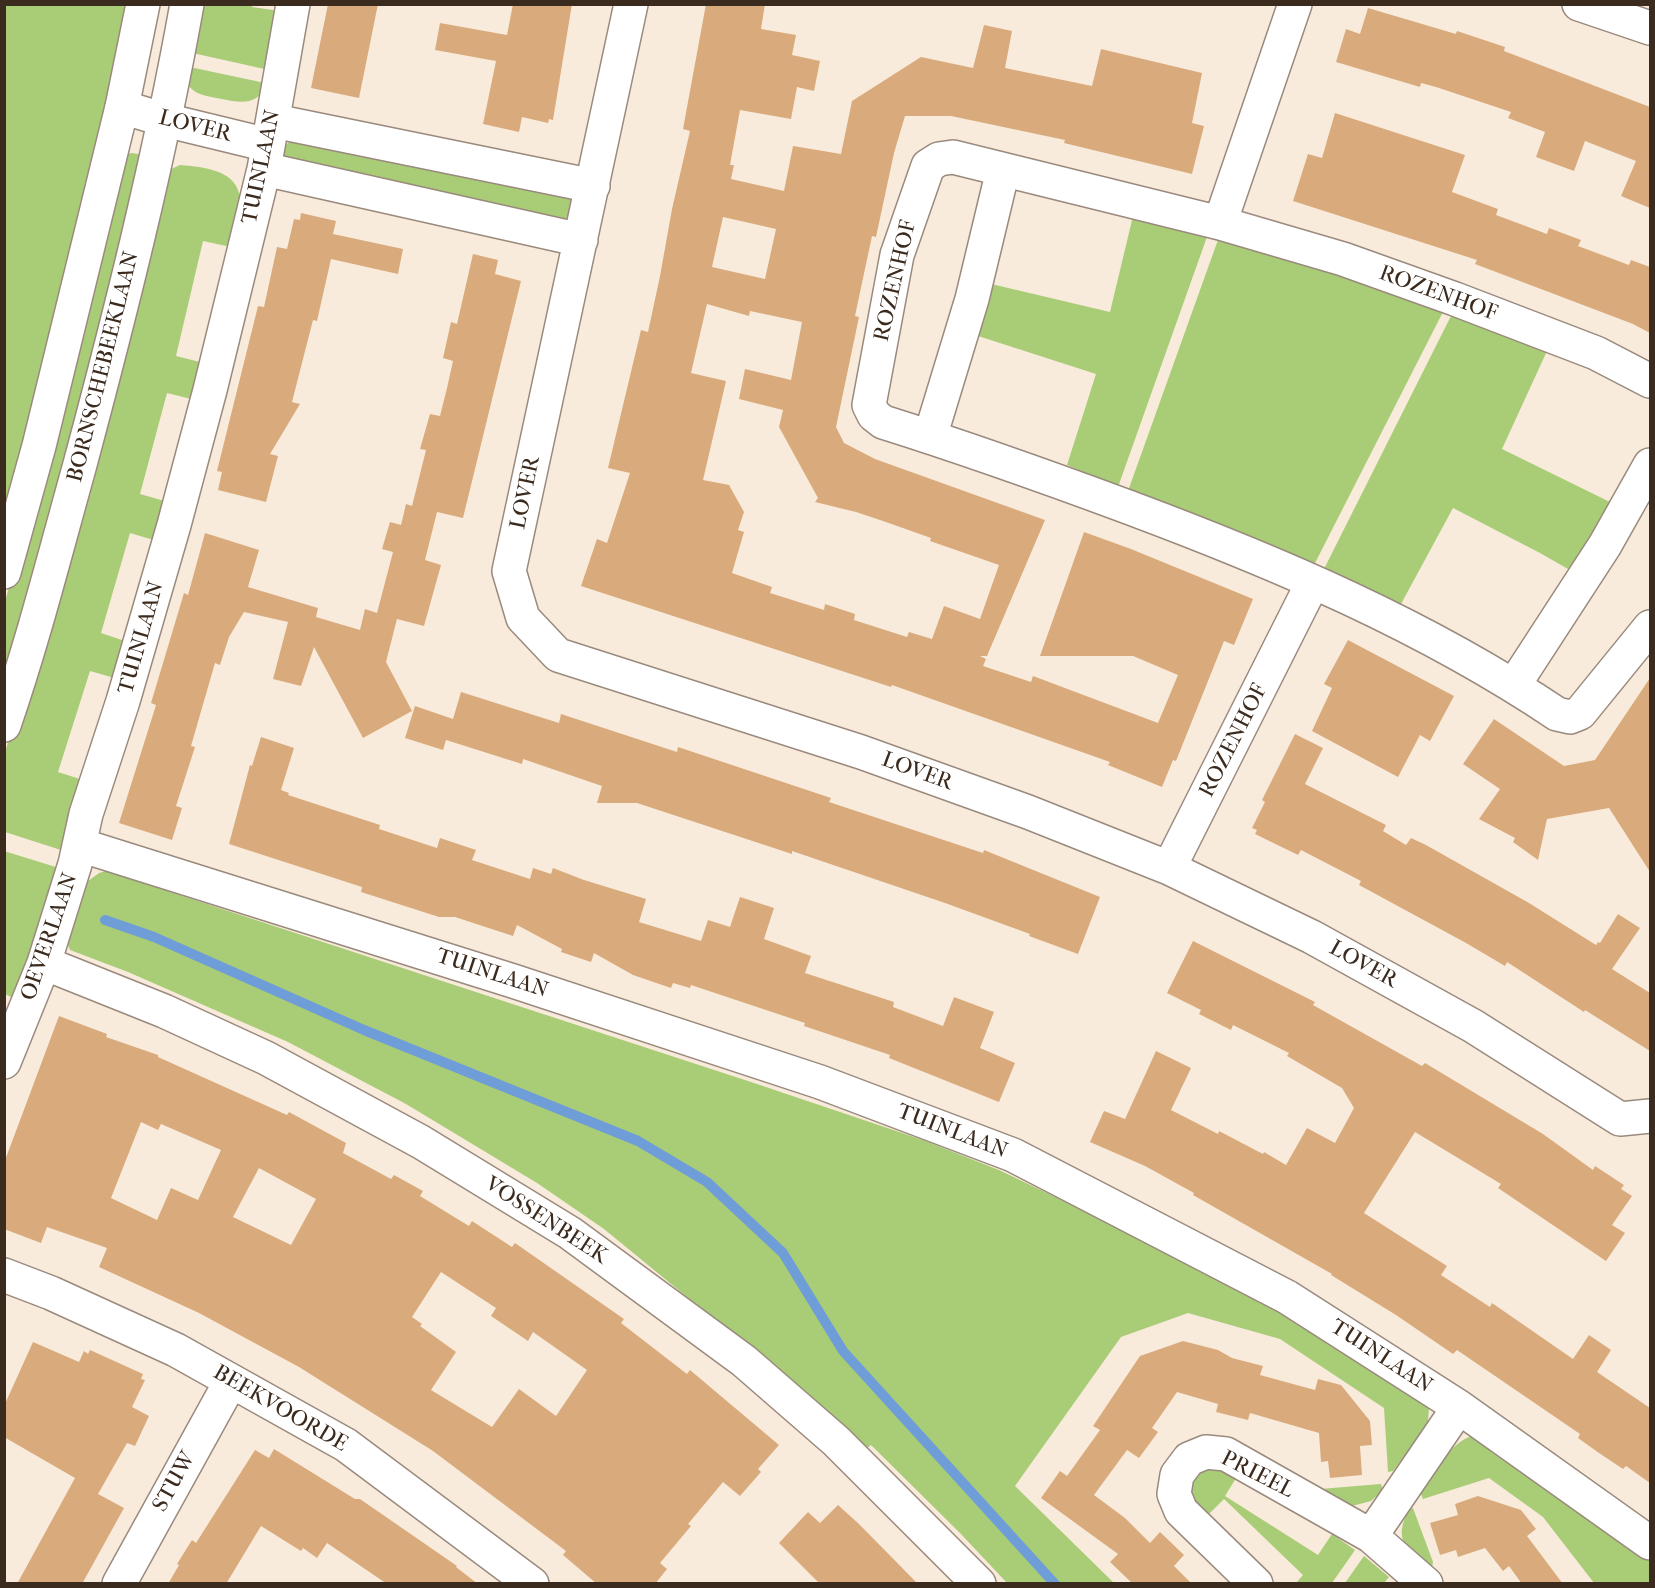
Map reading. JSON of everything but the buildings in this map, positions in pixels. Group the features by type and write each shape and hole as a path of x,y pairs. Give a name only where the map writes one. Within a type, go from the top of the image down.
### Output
{"street":[{"name":"BORNSCHEBEEKLAAN","path":"4,572 39,446 122,107 143,4"},
{"name":"BORNSCHEBEEKLAAN","path":"4,725 41,606 102,382 165,120 187,4"},
{"name":"TUINLAAN","path":"293,4 268,145 210,390 123,701 86,814 80,845 513,981 797,1075 1013,1155 1287,1297 1459,1407 1650,1543"},
{"name":"LOVER","path":"631,4 509,571 523,618 558,655 861,752 1028,812 1169,868 1312,937 1473,1026 1620,1119 1650,1116"},
{"path":"1220,223 1295,4"},
{"path":"1579,4 1650,28"},
{"name":"LOVER","path":"122,107 268,145 581,240"},
{"name":"LOVER","path":"268,145 593,186"},
{"name":"ROZENHOF","path":"1650,381 1596,353 1342,259 1220,223 954,157 939,159 928,166 897,255 869,405 874,415 883,422 1018,466 1219,541 1373,608 1432,638 1514,685 1557,714 1570,717 1580,713 1650,627"},
{"path":"930,437 972,299 1003,170"},
{"path":"1514,685 1605,545 1650,465"},
{"name":"ROZENHOF","path":"1169,868 1313,582"},
{"name":"OEVERLAAN","path":"4,1062 44,963 80,845"},
{"name":"VOSSENBEEK","path":"44,963 164,1011 266,1058 421,1142 570,1233 744,1361 836,1442 979,1584"},
{"name":"BEEKVOORDE","path":"4,1275 51,1293 176,1350 345,1445 522,1580"},
{"name":"STUW","path":"119,1584 231,1381"},
{"path":"1371,1536 1459,1407"},
{"name":"PRIEEL","path":"1256,1584 1181,1511 1174,1494 1177,1475 1188,1460 1206,1452 1226,1454 1371,1536 1426,1584"}],"green space":[{"path":"5,5 133,5 5,547"},
{"path":"196,5 252,5 252,7 280,11 269,70 188,52"},
{"path":"185,66 265,83 259,96 248,101 214,98 200,94 190,87 185,75"},
{"path":"291,141 561,190 571,200 574,211 565,219 551,223 284,157 284,148"},
{"path":"132,153 144,159 5,706 5,602 126,154"},
{"path":"180,165 219,172 234,182 240,200 237,224 231,247 203,241 176,356 204,363 195,400 167,393 140,494 168,502 157,541 130,533 101,633 128,642 118,679 90,671 58,772 86,781 64,851 5,832 5,752 43,631 167,171"},
{"path":"1133,216 1208,234 1118,487 1067,465 1096,374 975,335 987,283 1110,312"},
{"path":"1219,237 1445,308 1313,567 1128,491"},
{"path":"1453,312 1547,351 1502,449 1612,503 1575,573 1453,508 1401,604 1323,571"},
{"path":"4,851 59,868 13,998 5,994"},
{"path":"106,871 754,1083 923,1140 999,1170 1145,1240 1266,1304 1305,1326 1401,1390 1406,1383 1429,1407 1428,1421 1393,1471 1388,1472 1384,1408 1280,1339 1188,1313 1121,1337 1015,1486 1114,1583 1007,1583 871,1445 863,1452 726,1329 604,1229 537,1183 406,1104 288,1042 128,972 70,950 63,932 77,889 99,873"},
{"path":"1475,1435 1495,1444 1491,1452 1650,1561 1650,1583 1594,1583 1543,1517 1489,1478 1423,1499 1421,1494 1450,1451 1466,1438"},
{"path":"1217,1466 1238,1475 1225,1496 1318,1555 1332,1534 1355,1550 1332,1583 1296,1583 1303,1575 1224,1499 1207,1516 1195,1503 1191,1489 1200,1473"},
{"path":"1381,1484 1383,1490 1371,1501 1352,1506 1320,1489"},
{"path":"1413,1508 1433,1562 1432,1568 1409,1550 1402,1537 1404,1520 1409,1509"},
{"path":"1364,1556 1389,1577 1384,1583 1345,1583"}],"waterway":[{"path":"105,920 154,937 364,1030 638,1141 707,1182 783,1253 843,1351 1055,1584"}]}
